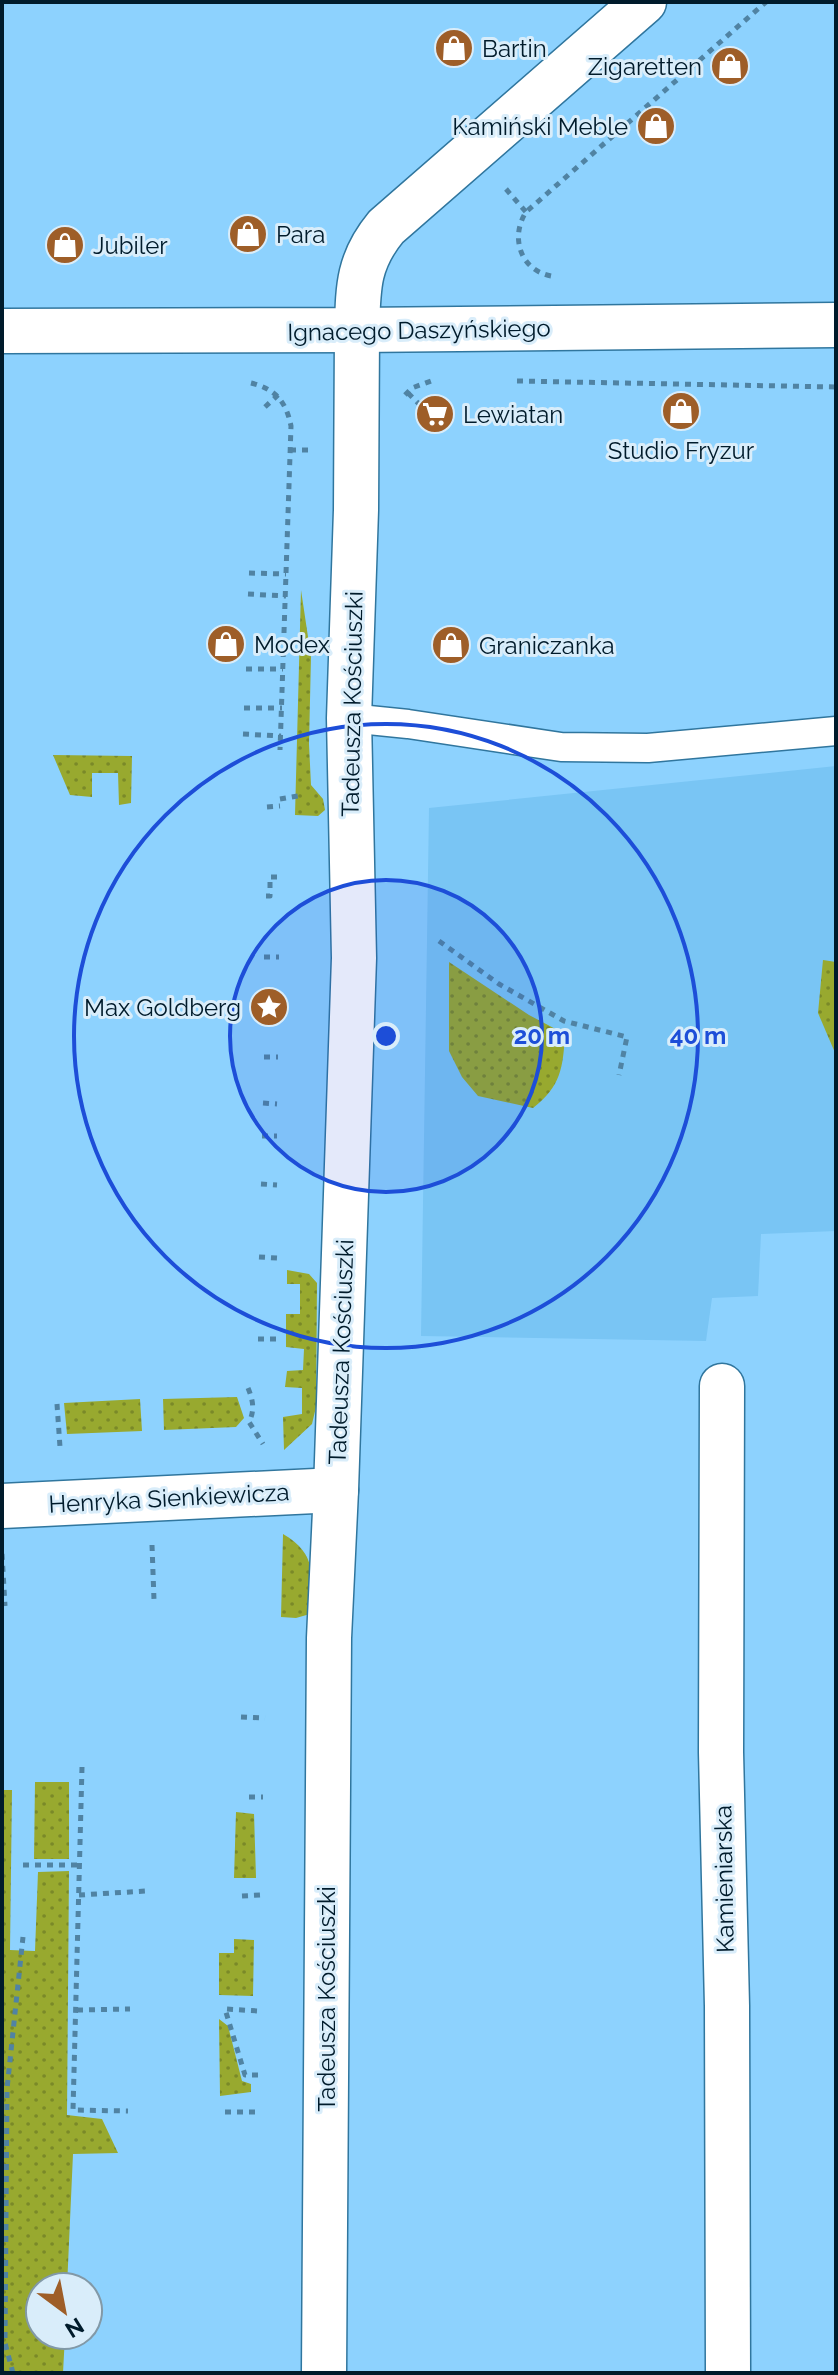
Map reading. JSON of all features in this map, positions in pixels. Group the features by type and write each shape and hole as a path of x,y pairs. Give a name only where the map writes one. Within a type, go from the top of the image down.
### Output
{"street":[{"name":"Tadeusza Kościuszki","path":"324,2373 329,1638 354,958 349,718 359,288 364,260 386,227 644,2"},
{"name":"Ignacego Daszyńskiego","path":"2,331 836,325"},
{"name":"Kamieniarska","path":"722,1386 721,1752 727,2006 728,2373"},
{"name":"Henryka Sienkiewicza","path":"2,1506 336,1490"}],"lane":[{"path":"349,718 561,747 648,748 836,731"}],"path":[{"path":"564,276 537,273 527,263 517,235 519,222 526,212 766,2"},
{"path":"243,381 264,386 278,395 291,426 280,750"},
{"path":"402,398 412,388 429,381 444,381"},
{"path":"505,381 836,387"},
{"path":"408,393 420,405"},
{"path":"265,407 278,395"},
{"path":"249,573 286,574"},
{"path":"248,594 286,596"},
{"path":"246,669 283,669"},
{"path":"244,708 282,708"},
{"path":"243,734 281,736"},
{"path":"267,807 295,796"},
{"path":"266,896 270,896 270,877 279,877"},
{"path":"439,941 499,984 564,1021 627,1037 619,1075"},
{"path":"264,957 279,957"},
{"path":"264,1000 278,1001"},
{"path":"264,1057 278,1057"},
{"path":"263,1103 277,1104"},
{"path":"262,1136 277,1136"},
{"path":"261,1184 277,1185"},
{"path":"259,1257 277,1258"},
{"path":"258,1339 277,1339"},
{"path":"248,1388 253,1401 253,1415 249,1422 264,1445"},
{"path":"57,1404 60,1447"},
{"path":"152,1544 154,1600"},
{"path":"2,1551 5,1606"},
{"path":"241,1717 265,1718"},
{"path":"82,1767 73,2110 128,2111"},
{"path":"249,1797 263,1797"},
{"path":"23,1865 79,1865"},
{"path":"79,1895 146,1891"},
{"path":"242,1896 261,1895"},
{"path":"13,2373 5,2343 7,2089 23,1937"},
{"path":"77,2010 130,2009"},
{"path":"258,2075 245,2075 225,2009 259,2011"},
{"path":"225,2112 257,2112"}],"shaded area":[{"path":"836,766 836,1231 761,1234 758,1296 712,1298 706,1341 421,1336 429,808"}],"green space":[{"path":"301,590 311,657 311,785 323,799 325,810 318,816 295,815"},
{"path":"53,755 132,756 131,803 119,805 118,773 92,773 92,797 70,795"},
{"path":"823,960 836,962 836,1055 818,1013"},
{"path":"449,962 529,1015 565,1034 559,1076 550,1092 533,1108 478,1096 462,1077 449,1051"},
{"path":"287,1270 309,1274 317,1283 316,1407 312,1424 284,1450 283,1417 302,1414 302,1388 285,1387 287,1371 303,1370 304,1349 286,1347 286,1314 300,1314 300,1284 287,1284"},
{"path":"237,1397 244,1418 236,1427 164,1430 163,1399"},
{"path":"140,1399 142,1431 67,1434 64,1403"},
{"path":"283,1534 302,1550 311,1568 310,1614 296,1618 281,1617"},
{"path":"35,1782 69,1782 69,1859 34,1859"},
{"path":"2,1790 12,1790 10,1950 35,1951 38,1872 69,1871 67,2115 102,2119 118,2153 73,2154 68,2271 24,2271 24,2351 64,2351 63,2373 2,2373"},
{"path":"236,1812 254,1814 256,1878 234,1878"},
{"path":"234,1939 254,1940 253,1996 219,1995 219,1953 234,1953"},
{"path":"219,2019 228,2026 242,2081 251,2084 251,2092 220,2096"}],"place":[{"name":"Bartin","path":"454,48"},
{"name":"Zigaretten","path":"730,66"},
{"name":"Kamiński Meble","path":"656,126"},
{"name":"Para","path":"248,234"},
{"name":"Jubiler","path":"65,245"},
{"name":"Studio Fryzur","path":"681,411"},
{"name":"Lewiatan","path":"435,414"},
{"name":"Modex","path":"226,644"},
{"name":"Graniczanka","path":"451,645"},
{"name":"Max Goldberg","path":"269,1007"}]}
